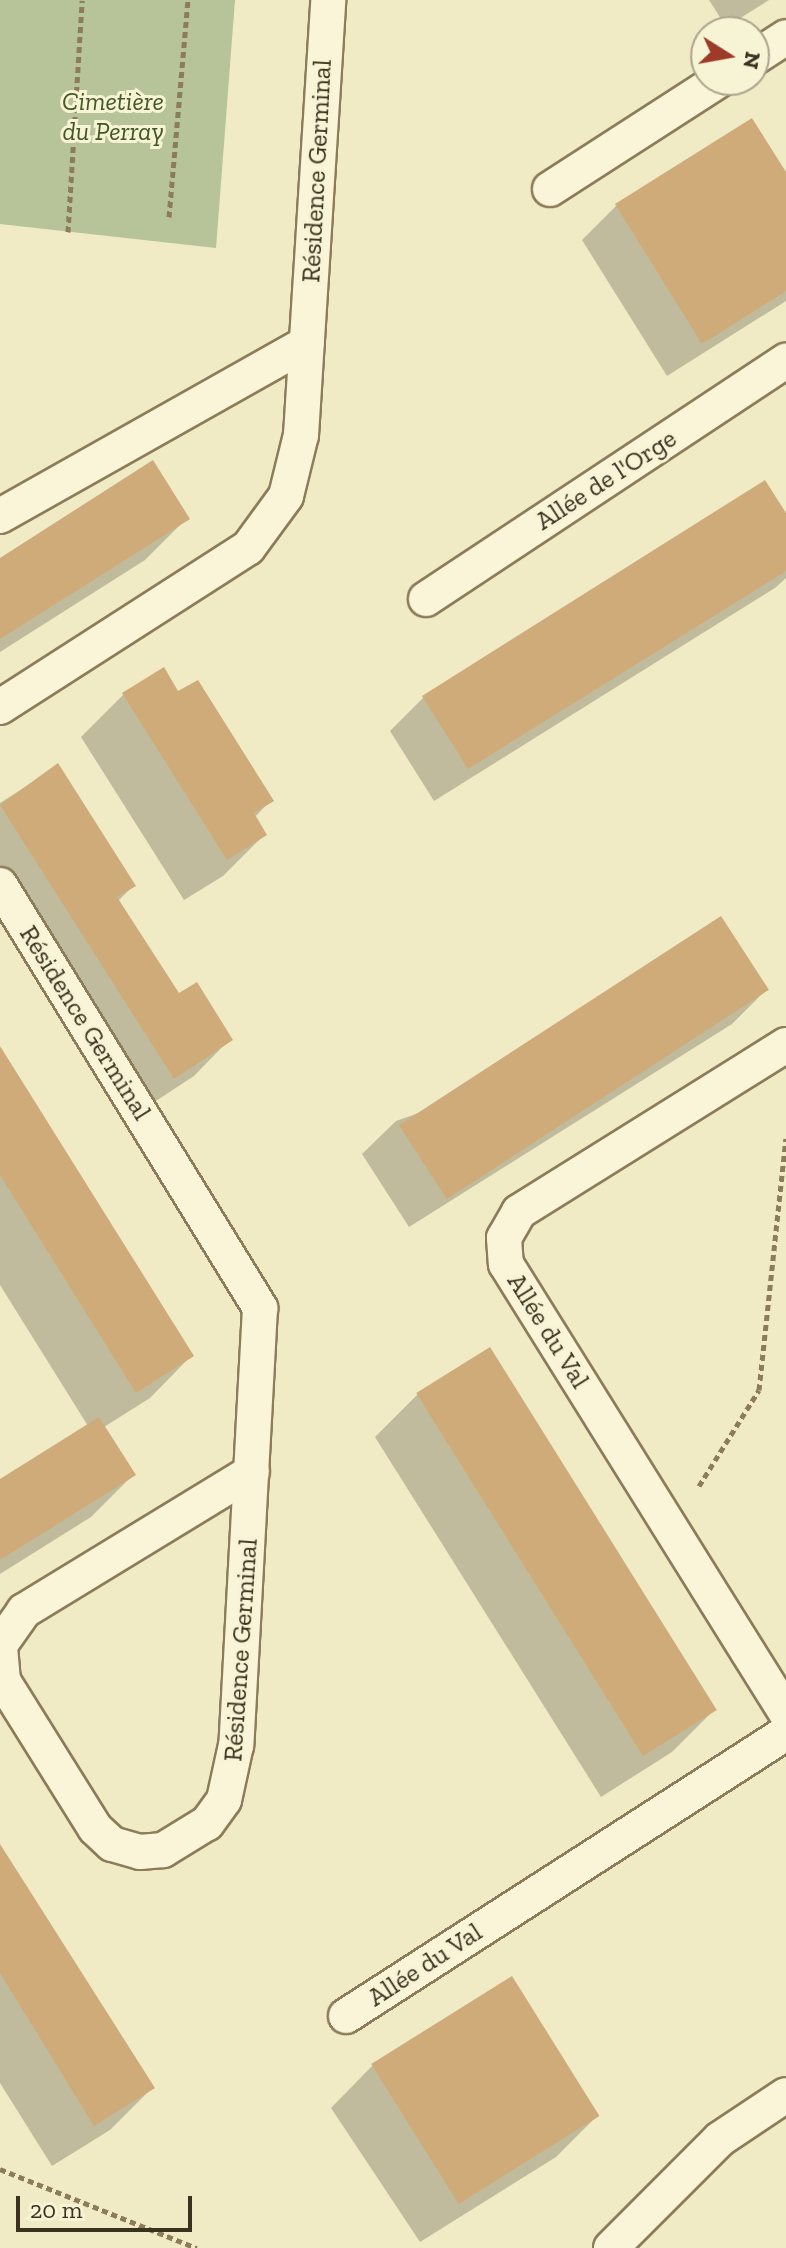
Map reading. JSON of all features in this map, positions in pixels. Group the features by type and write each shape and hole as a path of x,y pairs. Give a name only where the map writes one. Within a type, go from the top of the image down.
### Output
{"lane":[{"name":"Résidence Germinal","path":"0,707 248,548 286,496 301,435 328,0"},
{"path":"550,189 694,96"},
{"path":"0,516 307,343"},
{"name":"Allée de l'Orge","path":"426,599 786,361"},
{"name":"Résidence Germinal","path":"0,885 260,1308 252,1472 236,1745 224,1800 207,1823 163,1850 140,1852 112,1844 95,1828 3,1681 0,1647 24,1611 252,1472"},
{"name":"Allée du Val","path":"786,1045 519,1212 504,1238 506,1264 786,1713"},
{"name":"Allée du Val","path":"346,2016 786,1733"},
{"path":"611,2248 720,2139 786,2095"}],"path":[{"path":"68,232 82,0"},
{"path":"169,217 188,0"},
{"path":"672,1528 759,1390 786,1138"},
{"path":"0,2169 197,2248"}],"green space":[{"name":"Cimetière du Perray","path":"0,0 235,0 216,248 0,224"}],"building":[{"path":"752,118 786,172 786,291 702,344 615,204"},
{"path":"153,460 190,519 0,639 0,558"},
{"path":"765,480 786,513 786,571 468,769 422,696"},
{"path":"164,667 178,691 198,680 274,801 254,813 267,835 227,860 122,693"},
{"path":"58,763 136,886 117,897 179,993 197,982 233,1040 174,1079 0,805"},
{"path":"721,916 769,990 447,1199 399,1125"},
{"path":"0,1046 194,1356 136,1393 0,1175"},
{"path":"490,1347 717,1710 643,1756 416,1393"},
{"path":"99,1417 136,1475 0,1560 0,1479"},
{"path":"0,1844 155,2088 94,2126 0,1973"},
{"path":"512,1976 599,2116 459,2204 371,2064"}]}
